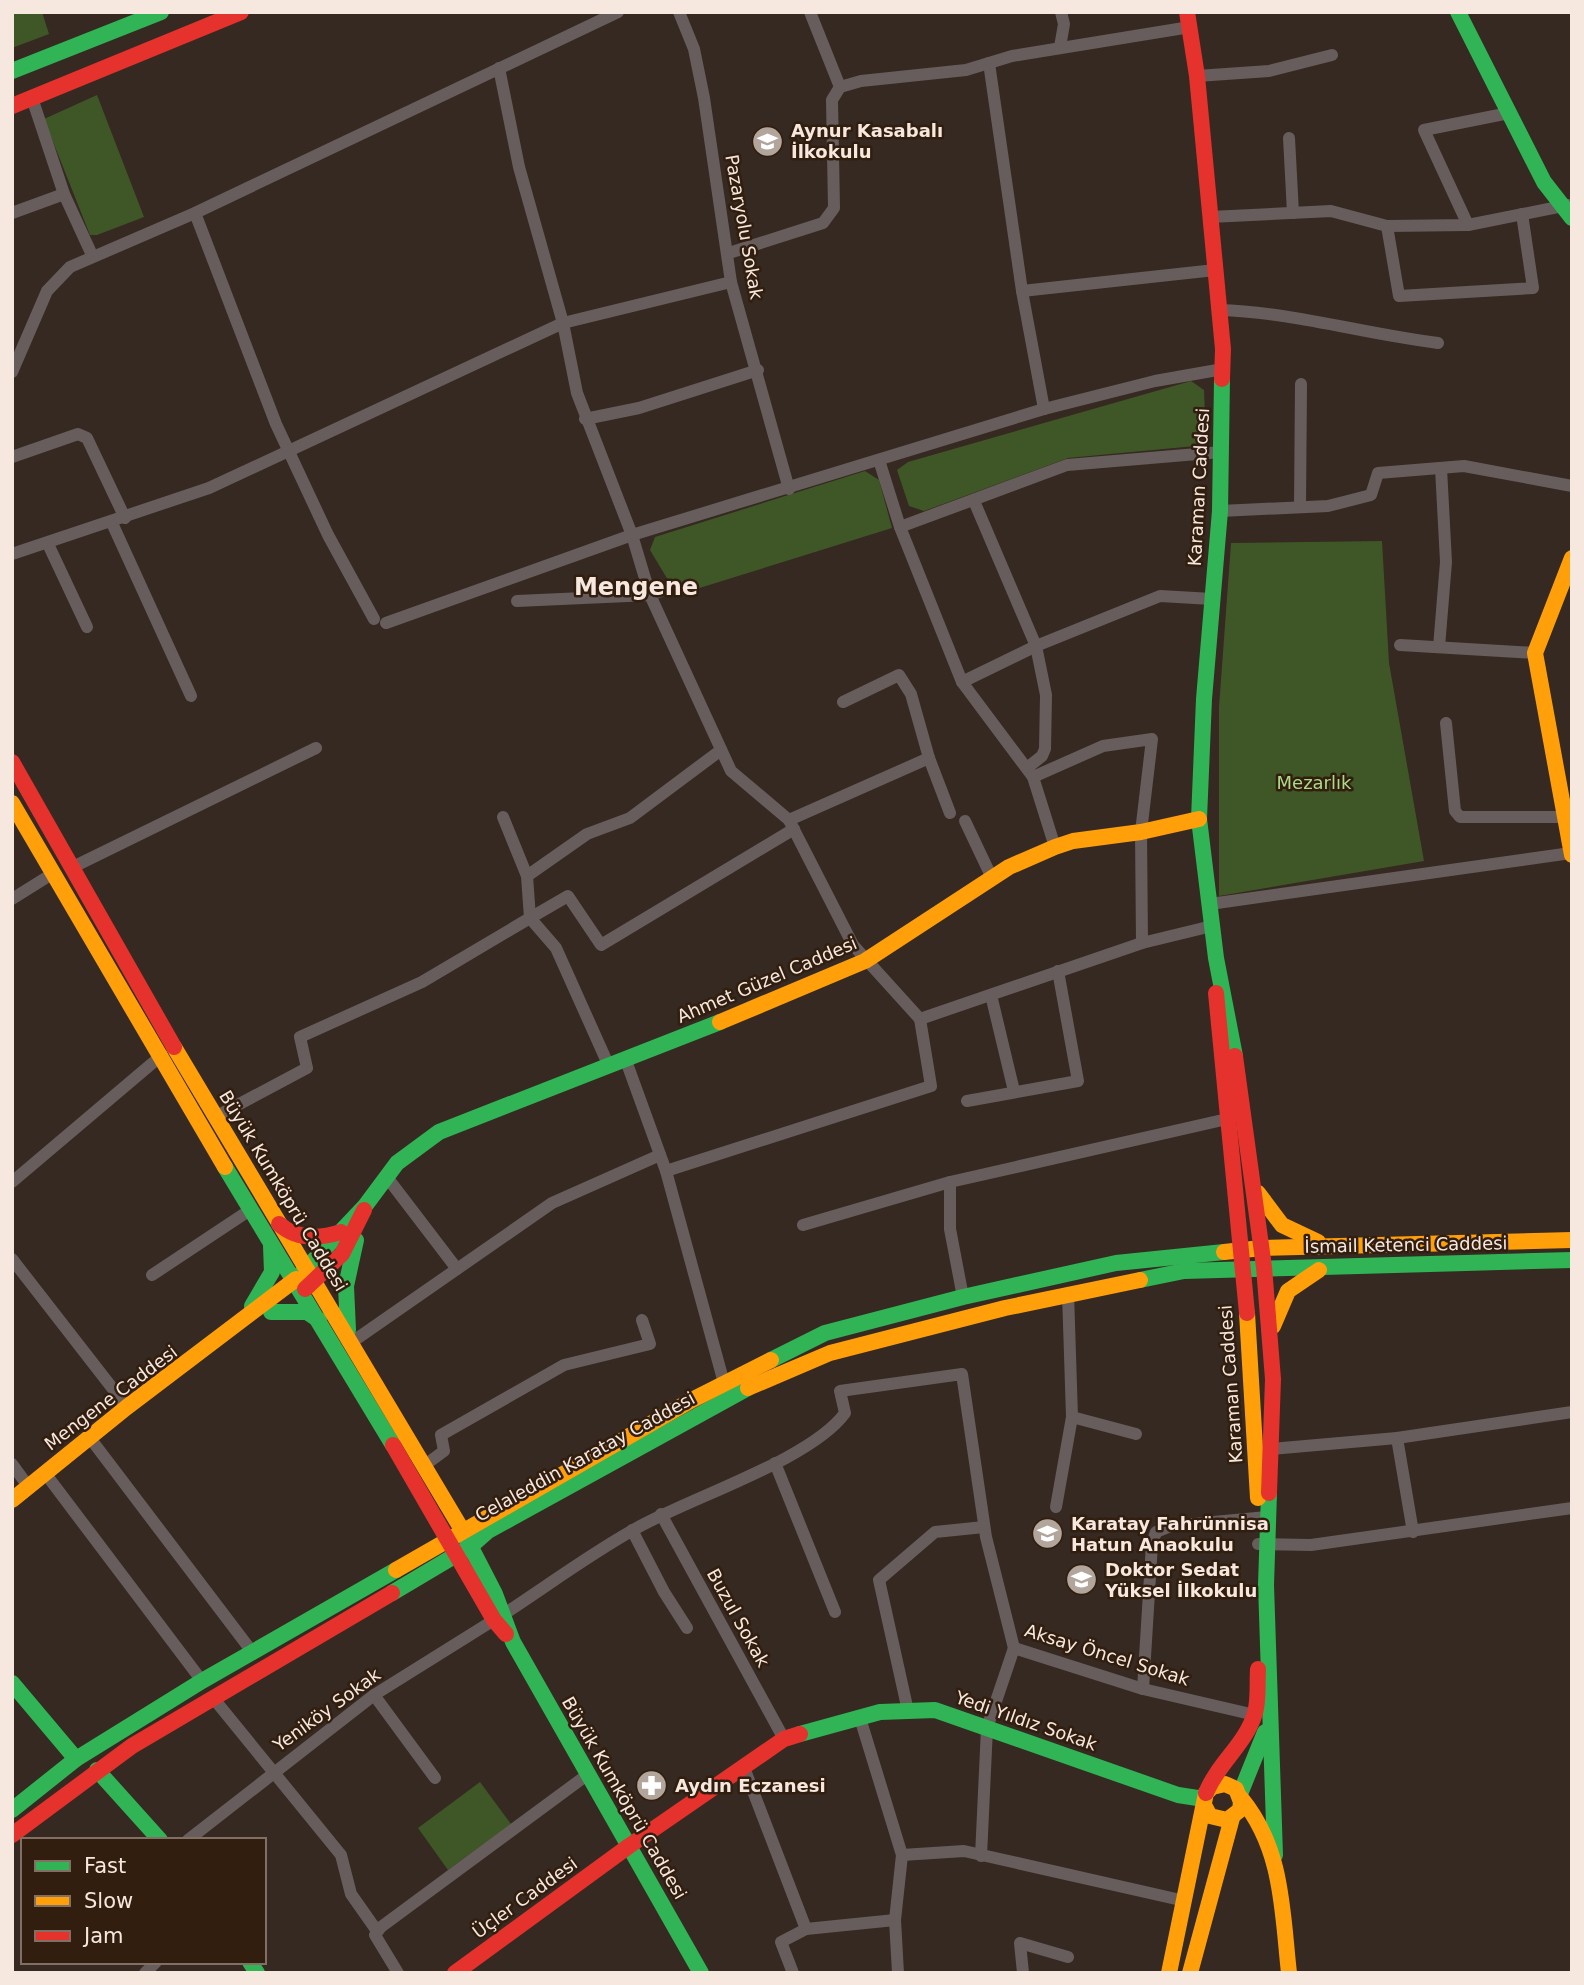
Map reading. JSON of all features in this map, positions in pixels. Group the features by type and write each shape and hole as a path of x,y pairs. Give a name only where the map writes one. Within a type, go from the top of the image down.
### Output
{"main road":[{"path":"12,71 161,12"},
{"path":"12,106 241,12"},
{"path":"1458,12 1544,182 1569,209"},
{"name":"Karaman Caddesi","path":"1187,17 1197,76 1223,369 1220,511 1204,699 1199,819 1216,958 1242,1091 1270,1336 1273,1379 1271,1449 1262,1544 1262,1715 1275,1855"},
{"path":"1572,558 1535,653 1572,854"},
{"name":"Büyük Kumköprü Caddesi","path":"12,762 75,866 274,1218 319,1320 456,1554 499,1617 587,1775 623,1850 701,1973"},
{"name":"Büyük Kumköprü Caddesi","path":"12,803 271,1244 351,1340 463,1530 499,1617"},
{"name":"Ahmet Güzel Caddesi","path":"349,1234 386,1177 413,1149 451,1125 749,1012 865,961 1009,867 1055,847 1073,841 1141,832 1199,819"},
{"name":"Karaman Caddesi","path":"1216,958 1215,1004 1242,1260 1263,1517"},
{"path":"1253,1181 1271,1215 1284,1227 1306,1240 1335,1245"},
{"path":"274,1218 286,1231 308,1238 349,1234"},
{"path":"234,1328 271,1312 349,1234"},
{"path":"349,1234 346,1286 351,1340"},
{"name":"İsmail Ketenci Caddesi","path":"1242,1260 1262,1248 1572,1240"},
{"path":"234,1328 263,1292 272,1272 271,1244"},
{"name":"İsmail Ketenci Caddesi","path":"1242,1260 1264,1267 1324,1268 1572,1260"},
{"name":"Celaleddin Karatay Caddesi","path":"12,1835 97,1770 471,1546 488,1531 740,1392 830,1353 1068,1293 1242,1260"},
{"name":"Celaleddin Karatay Caddesi","path":"12,1810 76,1759 202,1681 724,1383 825,1333 963,1297 1116,1263 1242,1260"},
{"path":"1270,1336 1280,1302 1294,1282 1324,1268"},
{"path":"234,1328 304,1281"},
{"path":"271,1312 307,1312 319,1320"},
{"name":"Mengene Caddesi","path":"12,1500 127,1407 234,1328"},
{"path":"12,1683 76,1759"},
{"name":"Yedi Yıldız Sokak","path":"623,1850 784,1739 880,1712 935,1710 1178,1795 1204,1799"},
{"name":"Karaman Caddesi","path":"1241,1796 1256,1760 1262,1715"},
{"name":"Karaman Caddesi","path":"1169,1973 1204,1799 1219,1766 1262,1715"},
{"path":"97,1770 158,1838"},
{"path":"1232,1818 1216,1819 1204,1799 1221,1783 1233,1786 1265,1826 1275,1855 1289,1973"},
{"path":"1190,1973 1232,1818 1240,1811 1241,1796"},
{"name":"Üçler Caddesi","path":"456,1973 623,1850"}],"street":[{"path":"12,372 47,291 70,267 92,255 195,213 618,12"},
{"name":"Pazaryolu Sokak","path":"679,12 694,49 704,98 729,253 731,282 758,370 789,489"},
{"path":"810,12 840,87"},
{"path":"1060,47 1065,24 1061,12"},
{"path":"729,253 823,223 834,208 832,100 840,87 861,81 966,70 1187,17"},
{"path":"1197,76 1269,71 1332,55"},
{"path":"989,63 1022,291 1044,409"},
{"path":"499,68 519,167 563,323 585,419 721,750 731,771 792,825 853,945 920,1019 931,1086 666,1171"},
{"path":"32,98 64,194 92,255"},
{"path":"1468,225 1424,130 1509,113"},
{"path":"1289,138 1293,213"},
{"path":"12,213 64,194"},
{"path":"1210,217 1331,211 1387,226 1468,225 1522,214 1569,209"},
{"path":"195,213 288,449 328,535 380,621 632,535 1044,409 1155,381 1223,369"},
{"path":"1387,226 1399,296 1533,288 1530,253 1522,214"},
{"path":"1022,291 1215,270"},
{"path":"12,554 112,523 209,488 563,323 731,282"},
{"path":"1219,310 1270,312 1379,335 1438,343"},
{"path":"585,419 639,408 758,370"},
{"path":"1300,507 1301,384"},
{"path":"12,457 78,434 87,438 125,518"},
{"path":"900,527 1067,465 1221,452"},
{"path":"878,460 900,527 962,682 1030,773 1055,847"},
{"path":"1220,511 1328,506 1371,495 1378,473 1464,466 1572,486"},
{"path":"1439,647 1446,562 1441,468"},
{"path":"975,501 1036,646 1046,695 1045,749 1030,773"},
{"path":"112,523 191,696"},
{"path":"48,544 87,627"},
{"path":"517,601 656,593"},
{"path":"962,682 1036,646 1160,596 1212,599"},
{"path":"1400,645 1535,653"},
{"path":"843,702 899,675 911,694 929,758 950,813"},
{"path":"1446,723 1455,811 1460,817 1568,824"},
{"path":"1030,773 1103,746 1152,739 1141,832 1142,943"},
{"path":"75,866 316,748"},
{"path":"527,876 587,834 630,818 721,750"},
{"path":"215,1117 307,1068 300,1037 422,982 568,896 601,945 792,825 929,758"},
{"path":"503,817 527,876 530,918 556,948 608,1064"},
{"path":"965,821 992,878"},
{"path":"1210,904 1572,854"},
{"path":"12,899 52,874"},
{"path":"920,1019 1142,943 1212,926"},
{"path":"967,1101 1078,1081 1058,971"},
{"path":"991,995 1014,1091"},
{"path":"12,1182 162,1055"},
{"path":"625,1058 666,1171 724,1383"},
{"path":"803,1224 950,1182 1227,1119"},
{"path":"351,1340 552,1203 660,1155"},
{"path":"386,1177 457,1269"},
{"path":"950,1182 950,1229 963,1297"},
{"path":"152,1275 250,1210"},
{"path":"12,1259 127,1407"},
{"path":"1056,1507 1072,1417 1068,1293"},
{"path":"425,1465 443,1451 441,1435 564,1365 650,1344 642,1320"},
{"name":"Yeniköy Sokak","path":"190,1838 374,1695 632,1530 661,1514 775,1463 835,1427 845,1413 840,1391 962,1374"},
{"name":"Aksay Öncel Sokak","path":"962,1374 985,1527 1014,1648 1143,1689 1262,1715"},
{"path":"1271,1449 1397,1438 1572,1412"},
{"path":"1072,1417 1136,1434"},
{"path":"90,1438 253,1653"},
{"path":"1397,1438 1413,1532"},
{"path":"775,1463 835,1612"},
{"path":"12,1464 28,1486"},
{"path":"45,1473 202,1681"},
{"path":"1262,1544 1311,1545 1572,1508"},
{"name":"Buzul Sokak","path":"661,1514 784,1739"},
{"path":"1143,1689 1152,1544 1156,1532 1171,1526 1263,1517"},
{"path":"908,1711 879,1580 935,1532 985,1527"},
{"path":"632,1530 664,1592 687,1628"},
{"path":"981,1856 987,1728 1014,1648"},
{"path":"374,1695 435,1778"},
{"path":"214,1699 271,1773 341,1855 351,1894 377,1931 378,1945 398,1973"},
{"path":"860,1718 902,1854 895,1920 898,1973"},
{"path":"743,1765 806,1929"},
{"path":"377,1931 587,1775"},
{"path":"902,1854 964,1851 1185,1901"},
{"path":"793,1973 781,1942 806,1929 895,1920"},
{"path":"1023,1973 1020,1943 1068,1957"}],"green space":[{"path":"12,12 42,12 49,34 12,48"},
{"path":"97,95 144,217 97,235 90,235 44,119"},
{"path":"1191,381 1204,390 1206,445 1068,458 924,511 909,506 897,470 908,462"},
{"path":"865,471 879,480 892,528 677,595 650,550 655,537"},
{"name":"Mezarlık","path":"1382,541 1389,663 1424,861 1219,896 1219,707 1231,543"},
{"path":"480,1782 511,1824 448,1870 418,1828"}],"traffic: fast":[{"path":"12,71 161,12"},
{"path":"1458,12 1544,182 1572,218"},
{"path":"1222,379 1220,511 1204,699 1199,819 1216,958 1235,1056"},
{"path":"296,1279 365,1206 397,1163 439,1132 720,1022"},
{"path":"225,1167 393,1445"},
{"path":"348,1330 346,1286 356,1240"},
{"path":"252,1306 272,1272 271,1246"},
{"path":"771,1360 825,1333 963,1297 1116,1263 1224,1252"},
{"path":"1140,1280 1184,1271 1572,1260"},
{"path":"271,1312 307,1312 319,1320"},
{"path":"392,1593 471,1546 488,1531 748,1388"},
{"path":"1269,1493 1266,1585 1275,1855"},
{"path":"461,1528 495,1594 513,1642 701,1973"},
{"path":"12,1810 76,1759 202,1681 396,1570"},
{"path":"12,1683 76,1759"},
{"path":"800,1734 880,1712 935,1710 1178,1795 1204,1799"},
{"path":"1240,1794 1265,1732"},
{"path":"97,1770 158,1838"},
{"path":"251,1964 257,1973"}],"traffic: slow":[{"path":"1572,558 1535,653 1572,855"},
{"path":"12,803 225,1167"},
{"path":"720,1022 865,961 1009,867 1055,847 1073,841 1141,832 1199,819"},
{"path":"174,1047 461,1528"},
{"path":"1258,1193 1282,1225 1318,1242"},
{"path":"1224,1252 1262,1248 1572,1240"},
{"path":"1273,1326 1288,1291 1319,1270"},
{"path":"12,1500 127,1407 296,1279"},
{"path":"748,1388 830,1353 1005,1308 1140,1280"},
{"path":"1247,1313 1258,1498"},
{"path":"396,1570 692,1400 771,1360"},
{"path":"1169,1973 1206,1793 1212,1787 1225,1784 1236,1789 1241,1802 1240,1810 1227,1820 1210,1816 1204,1805"},
{"path":"1241,1798 1255,1818 1273,1859 1282,1903 1289,1973"},
{"path":"1190,1973 1232,1818"}],"traffic: jam":[{"path":"12,106 241,12"},
{"path":"1187,12 1197,76 1223,349 1222,379"},
{"path":"12,762 174,1047"},
{"path":"1216,993 1247,1313"},
{"path":"1235,1056 1264,1267 1273,1379 1269,1493"},
{"path":"305,1289 342,1254 364,1210"},
{"path":"279,1224 293,1233 309,1237 341,1232"},
{"path":"393,1445 494,1620 506,1634"},
{"path":"12,1835 132,1746 392,1593"},
{"path":"1206,1793 1217,1772 1251,1724 1257,1702 1258,1669"},
{"path":"455,1973 629,1846 784,1739 800,1734"}],"place":[{"name":"Aynur Kasabalı İlkokulu","path":"768,141"},
{"name":"Karatay Fahrünnisa Hatun Anaokulu","path":"1048,1534"},
{"name":"Doktor Sedat Yüksel İlkokulu","path":"1082,1580"},
{"name":"Aydın Eczanesi","path":"652,1786"}],"district":[{"name":"Mengene","path":"636,587"}]}
